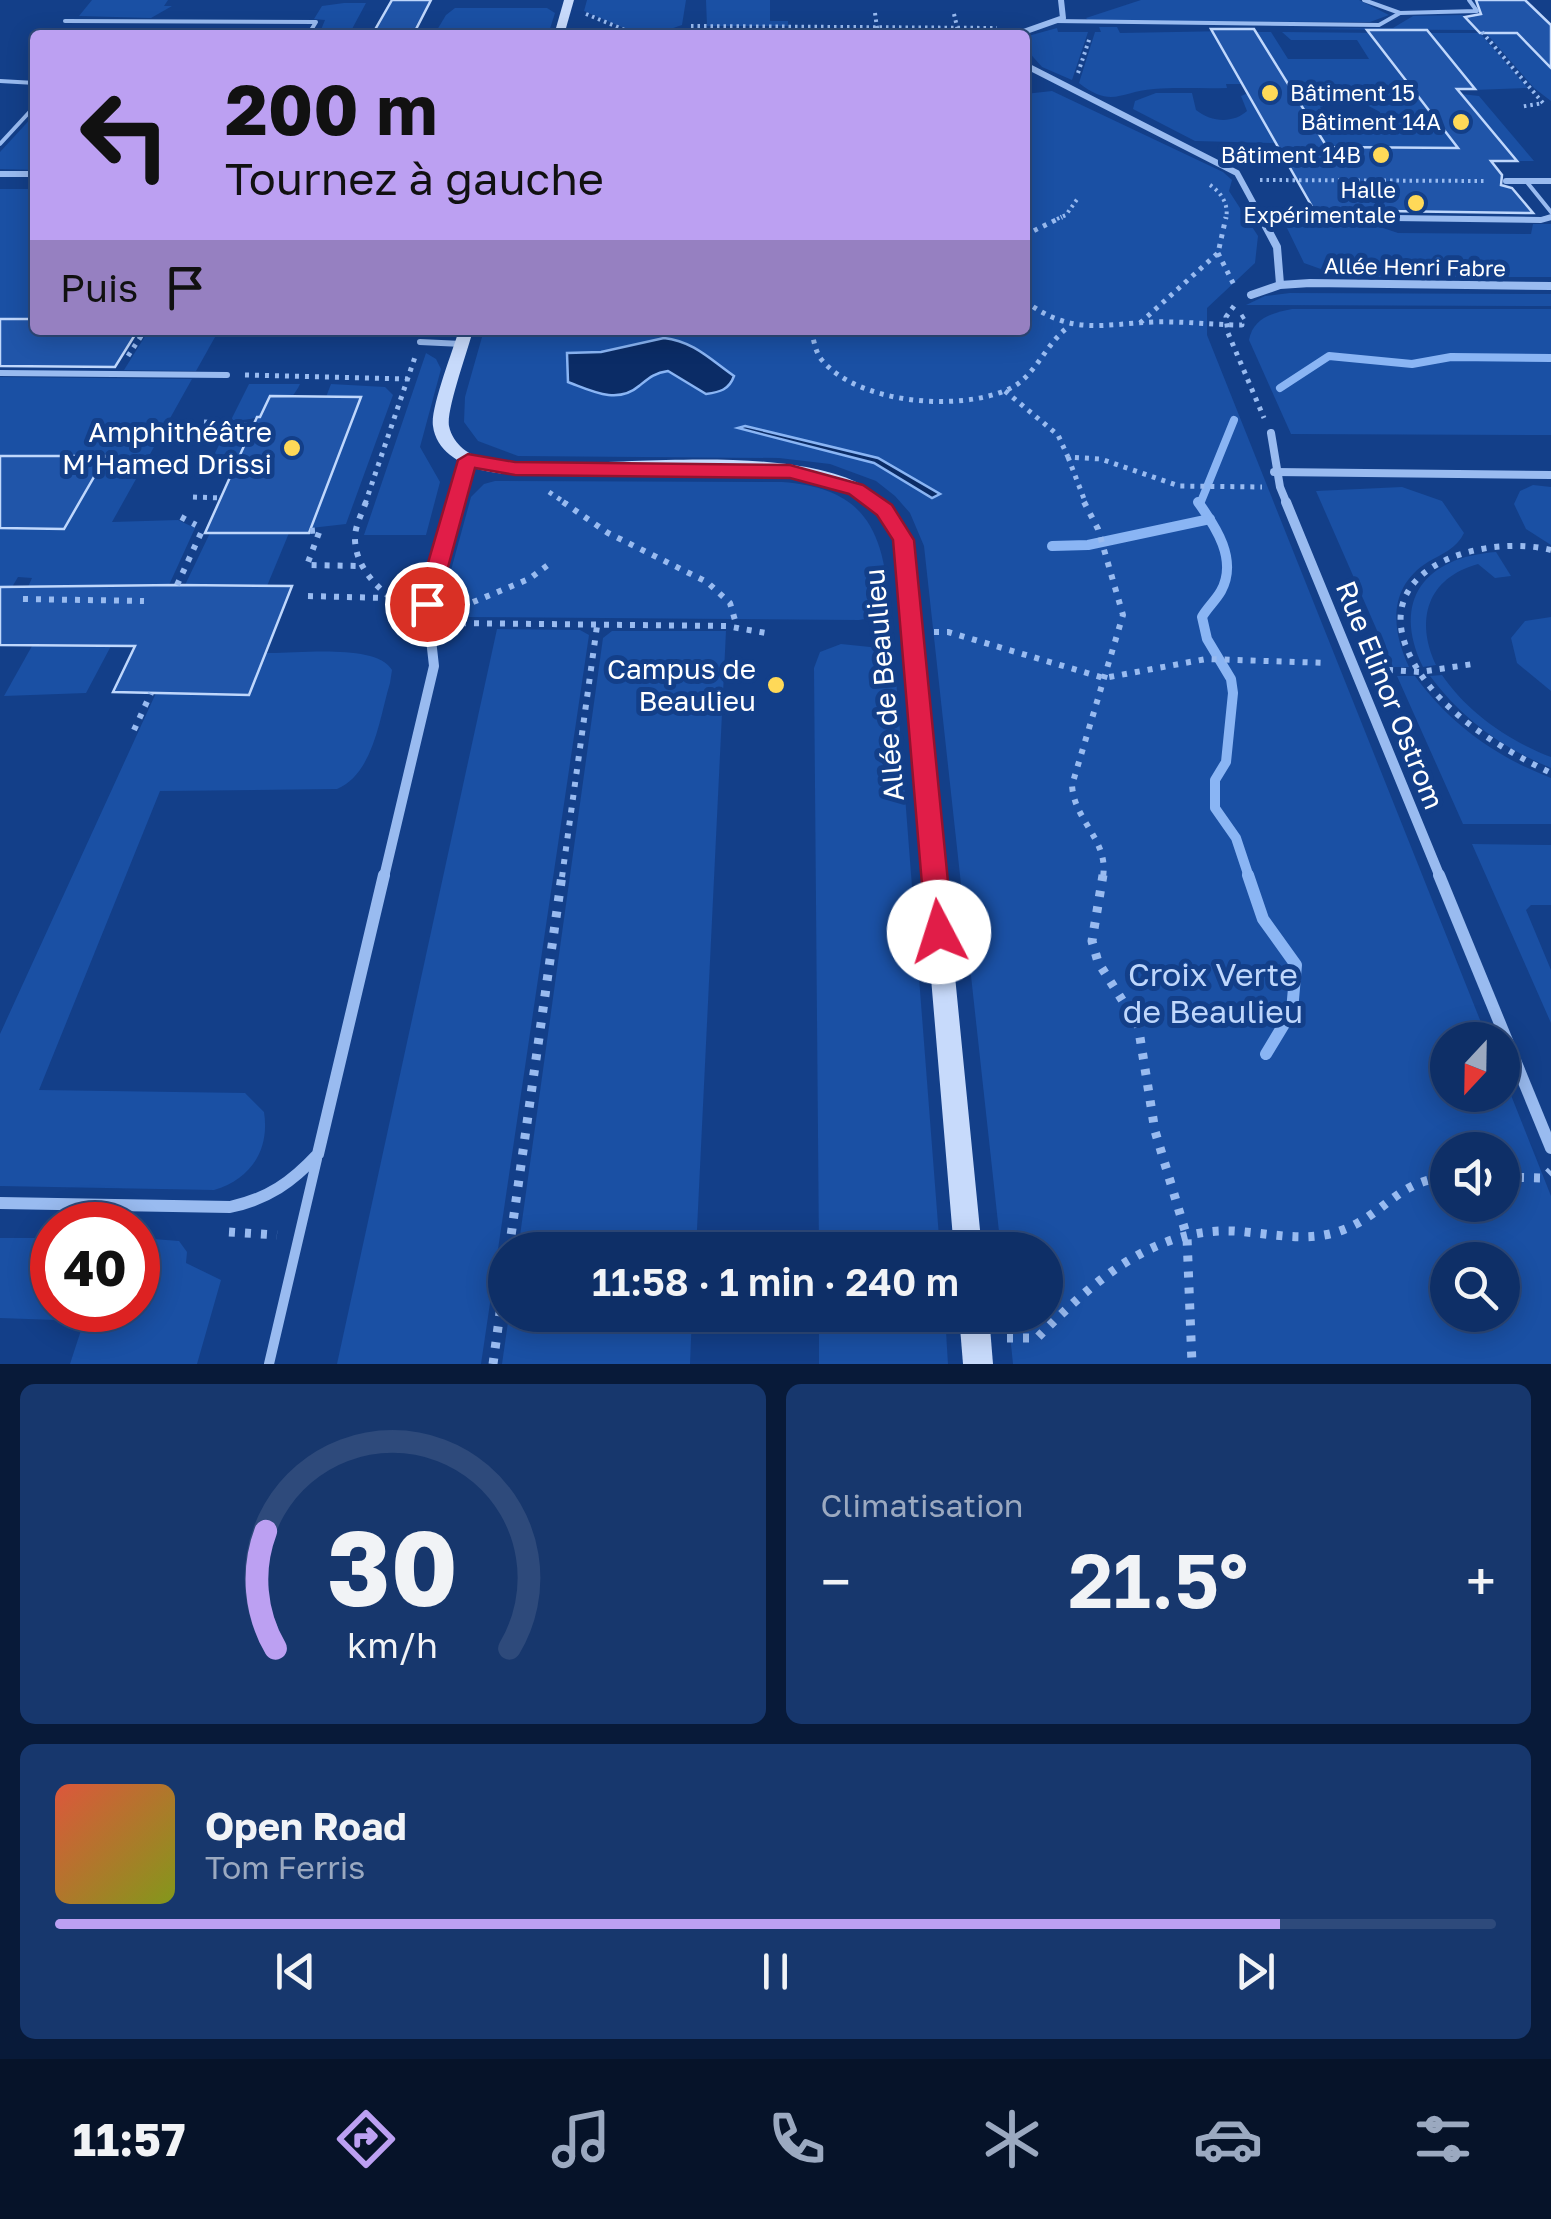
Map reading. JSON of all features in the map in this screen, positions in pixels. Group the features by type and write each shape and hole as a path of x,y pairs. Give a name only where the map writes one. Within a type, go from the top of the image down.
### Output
{"street":[{"path":"560,30 570,0"},
{"path":"1023,29 1054,22 1065,15 1061,0"},
{"path":"1030,68 1237,173 1277,247 1280,284 1251,295"},
{"path":"0,174 30,174"},
{"path":"1506,182 1551,180"},
{"name":"Allée Henri Fabre","path":"1280,284 1551,286"},
{"path":"0,1204 230,1208 264,1201 289,1186 318,1154 434,666 427,604 468,460 442,434 440,422 464,337"},
{"name":"Rue Elinor Ostrom","path":"1270,433 1276,456 1274,472 1551,1148"},
{"name":"Allée de Beaulieu","path":"468,460 515,469 779,471 814,475 846,485 884,510 904,540 966,1232"},
{"path":"1274,472 1551,475"}],"lane":[{"path":"1364,0 1400,13 1477,11 1469,0"},
{"path":"1054,22 1379,25 1400,13"},
{"path":"65,21 316,22 311,30"},
{"path":"0,82 30,83"},
{"path":"0,144 30,111"},
{"path":"1263,216 1541,220 1551,214 1526,181"},
{"path":"420,342 464,337"},
{"path":"0,374 228,375"},
{"path":"269,1364 318,1154"}],"path":[{"path":"582,12 624,30"},
{"path":"876,13 878,30"},
{"path":"954,14 958,30"},
{"path":"1080,68 1091,32 1087,24"},
{"path":"690,26 849,30"},
{"path":"1002,30 1023,29"},
{"path":"1482,32 1543,103 1520,106"},
{"path":"1292,91 1413,92"},
{"path":"1341,92 1347,100"},
{"path":"1252,180 1506,182"},
{"path":"1140,323 1218,253 1228,210 1219,191 1206,183"},
{"path":"1030,233 1066,215 1078,198"},
{"path":"1251,295 1230,309 1226,325 1270,433"},
{"path":"1030,304 1068,327 1140,323 1242,325 1241,318"},
{"path":"812,335 818,354 838,377 865,389 918,402 952,402 1004,391 1024,379 1048,343 1068,327"},
{"path":"420,342 354,537 360,566 387,598 431,623 737,627 766,633"},
{"path":"228,375 408,379"},
{"path":"1004,391 1058,435 1075,483 1098,529 1123,616 1072,785 1073,806 1102,848 1105,863 1092,941 1098,962 1138,1026 1155,1131 1187,1237 1192,1364"},
{"path":"204,422 253,425"},
{"path":"1068,457 1101,459 1156,481 1195,488 1280,487"},
{"path":"515,469 596,526 707,582 730,603 737,627"},
{"path":"206,472 230,472"},
{"path":"193,497 222,498"},
{"path":"182,517 196,526"},
{"path":"310,530 320,530 307,565 360,566"},
{"path":"177,585 201,533"},
{"path":"1551,550 1505,543 1455,553 1417,576 1405,597 1402,619 1407,645 1420,672 1443,704 1483,738 1551,773"},
{"path":"431,623 452,610 530,580 548,565"},
{"path":"308,596 387,598"},
{"path":"23,599 144,601"},
{"path":"512,1232 597,626"},
{"path":"912,632 948,632 1104,678 1206,660 1420,672 1473,664"},
{"path":"134,730 151,693"},
{"path":"1520,1178 1544,1178 1551,1172"},
{"path":"976,1338 1037,1338 1081,1294 1134,1253 1217,1231 1298,1240 1322,1234 1356,1224 1389,1197 1422,1176 1430,1176"},
{"path":"492,1364 497,1332"}],"green space":[{"path":"92,0 168,0 164,6 172,6 151,18 79,16"},
{"path":"587,0 686,0 682,25 668,30 629,30 584,11"},
{"path":"706,0 770,0 770,21 788,21 788,26 707,26"},
{"path":"1141,0 1359,0 1389,15 1370,22 1086,18"},
{"path":"366,3 349,30 321,30 325,20 314,19 322,6"},
{"path":"455,8 547,8 555,13 550,30 437,30"},
{"path":"1463,15 1477,30 1280,29 1393,28 1413,16"},
{"path":"1099,27 1117,27 1120,33 1230,31 1242,84 1100,95 1079,83 1095,32 1101,32"},
{"path":"1057,28 1058,32 1088,32 1072,80 1042,67 1030,54 1030,35"},
{"path":"1238,32 1271,32 1288,59 1369,59 1357,40 1291,40 1282,32 1385,33 1374,41 1412,91 1291,90"},
{"path":"1392,33 1480,33 1528,88 1474,90 1472,84 1453,84"},
{"path":"1486,33 1517,33 1551,68 1551,101 1534,88"},
{"name":"Croix Verte de Beaulieu","path":"1052,91 1223,172 1232,180 1229,191 1258,236 1255,263 1207,308 1207,335 1481,1022 1430,1022 1430,1112 1518,1112 1551,1196 1551,1364 1013,1364 1010,1332 1063,1332 1063,1232 999,1232 924,546 910,513 876,481 830,464 779,458 518,456 478,441 464,422 465,397 483,335 1030,335 1030,93"},
{"path":"1293,92 1414,93 1460,151 1327,147","holes":["1343,100 1363,103 1380,112 1381,119 1359,127 1332,123 1320,107"]},
{"path":"1156,93 1192,93 1196,110 1223,120 1247,111 1241,96 1248,93 1276,143 1195,141 1133,109 1135,101"},
{"path":"1461,94 1479,96 1534,161 1517,161"},
{"path":"30,119 30,170 0,169 0,152"},
{"path":"0,189 30,189 30,319 0,319"},
{"path":"1533,224 1551,224 1551,277 1343,277 1304,263 1286,226 1380,227 1398,233 1531,234"},
{"path":"1551,294 1551,306 1246,305 1265,296"},
{"path":"1292,309 1551,309 1551,435 1291,434 1249,340 1259,322"},
{"path":"146,335 216,335 196,371 124,370"},
{"path":"426,353 436,359 441,369 420,447 440,482 426,535 364,535"},
{"path":"0,377 192,379 112,522 178,520 195,528 169,585 28,587 32,578 18,577 12,587 0,587 0,528 64,529 105,457 0,456"},
{"path":"249,384 300,384 288,401 271,412 231,420"},
{"path":"331,384 385,387 393,395 346,524 311,528 361,398 326,397"},
{"path":"228,427 252,428 232,469 207,469"},
{"path":"782,482 833,493 865,518 875,535 889,607 878,617 859,620 465,617 449,607 445,592 471,497 484,484"},
{"path":"1533,485 1551,487 1551,545 1526,529 1514,504 1520,491"},
{"path":"1402,487 1442,501 1464,533 1453,547 1415,572 1406,584 1400,596 1397,624 1409,667 1393,667 1316,491"},
{"path":"210,533 289,533 267,586 185,585"},
{"path":"1496,552 1511,576 1495,578 1478,564 1447,579 1437,590 1427,617 1436,665 1423,667 1411,621 1413,602 1421,586 1450,563"},
{"path":"1551,617 1551,691 1517,663 1511,638 1525,621"},
{"path":"497,629 580,630 589,635 501,1232 488,1232 488,1317 481,1364 337,1364"},
{"path":"612,631 726,631 697,1232 520,1232 603,638"},
{"path":"841,644 880,648 895,666 939,1232 819,1232 814,668 820,652"},
{"path":"32,646 111,646 86,693 4,696"},
{"path":"266,653 353,653 370,656 392,670 367,758 359,771 337,789 160,791 39,1090 245,1093 264,1112 261,1150 248,1171 214,1190 0,1186 0,1034 156,693 248,695"},
{"path":"1442,675 1490,724 1551,757 1551,768 1499,741 1469,718 1430,676"},
{"path":"1397,676 1415,676 1443,709 1475,737 1511,760 1551,778 1551,824 1463,824"},
{"path":"1472,844 1551,845 1551,905 1531,905 1526,910 1551,970 1551,1023"},
{"path":"0,1238 30,1238 30,1319 0,1318"},
{"path":"160,1240 179,1241 187,1252 186,1263 221,1280 197,1364 70,1364 80,1332 160,1332"},
{"path":"507,1332 691,1332 690,1364 502,1364"},
{"path":"819,1332 946,1332 948,1364 819,1364"}],"shaded area":[{"path":"664,338 693,347 734,376 727,387 706,394 668,371 622,395 594,392 568,382 567,353 601,352"},
{"path":"745,426 878,458 940,494 932,498 874,463 738,428"}],"building":[{"path":"392,0 431,0 416,30 375,30"},
{"path":"1476,0 1525,0 1551,25 1551,68 1517,33 1480,33 1465,17 1481,14"},
{"path":"1211,29 1254,29 1327,147 1458,148 1367,30 1427,30 1475,89 1457,89 1517,161 1491,161 1502,175 1501,185 1512,188 1533,213 1314,210"},
{"path":"0,319 30,319 30,335 135,335 115,367 0,366"},
{"name":"Amphithéâtre M’Hamed Drissi","path":"270,396 361,397 309,533 205,533 257,417"},
{"path":"0,456 106,456 64,529 0,528"},
{"path":"292,586 249,695 113,692 135,646 0,645 0,587"}],"waterway":[{"path":"1280,388 1329,356 1412,364 1451,357 1551,358"},
{"path":"1200,504 1234,420"},
{"path":"1198,502 1209,519"},
{"path":"1052,546 1088,545 1209,519"},
{"path":"1209,519 1223,544 1227,568 1221,591 1202,617 1207,639 1231,679 1233,693 1226,762 1215,780 1215,808 1236,838 1249,877"},
{"path":"1248,875 1263,919 1296,965 1292,1011 1266,1054"}],"place":[{"name":"Bâtiment 15","path":"1270,93"},
{"name":"Bâtiment 14A","path":"1461,122"},
{"name":"Bâtiment 14B","path":"1381,155"},
{"name":"Halle Expérimentale","path":"1416,203"},
{"name":"Amphithéâtre M’Hamed Drissi","path":"292,448"},
{"name":"Campus de Beaulieu","path":"776,685"}],"route":[{"path":"427,604 468,460 515,469 767,470 814,475 856,489 884,510 904,540 939,932"}]}
